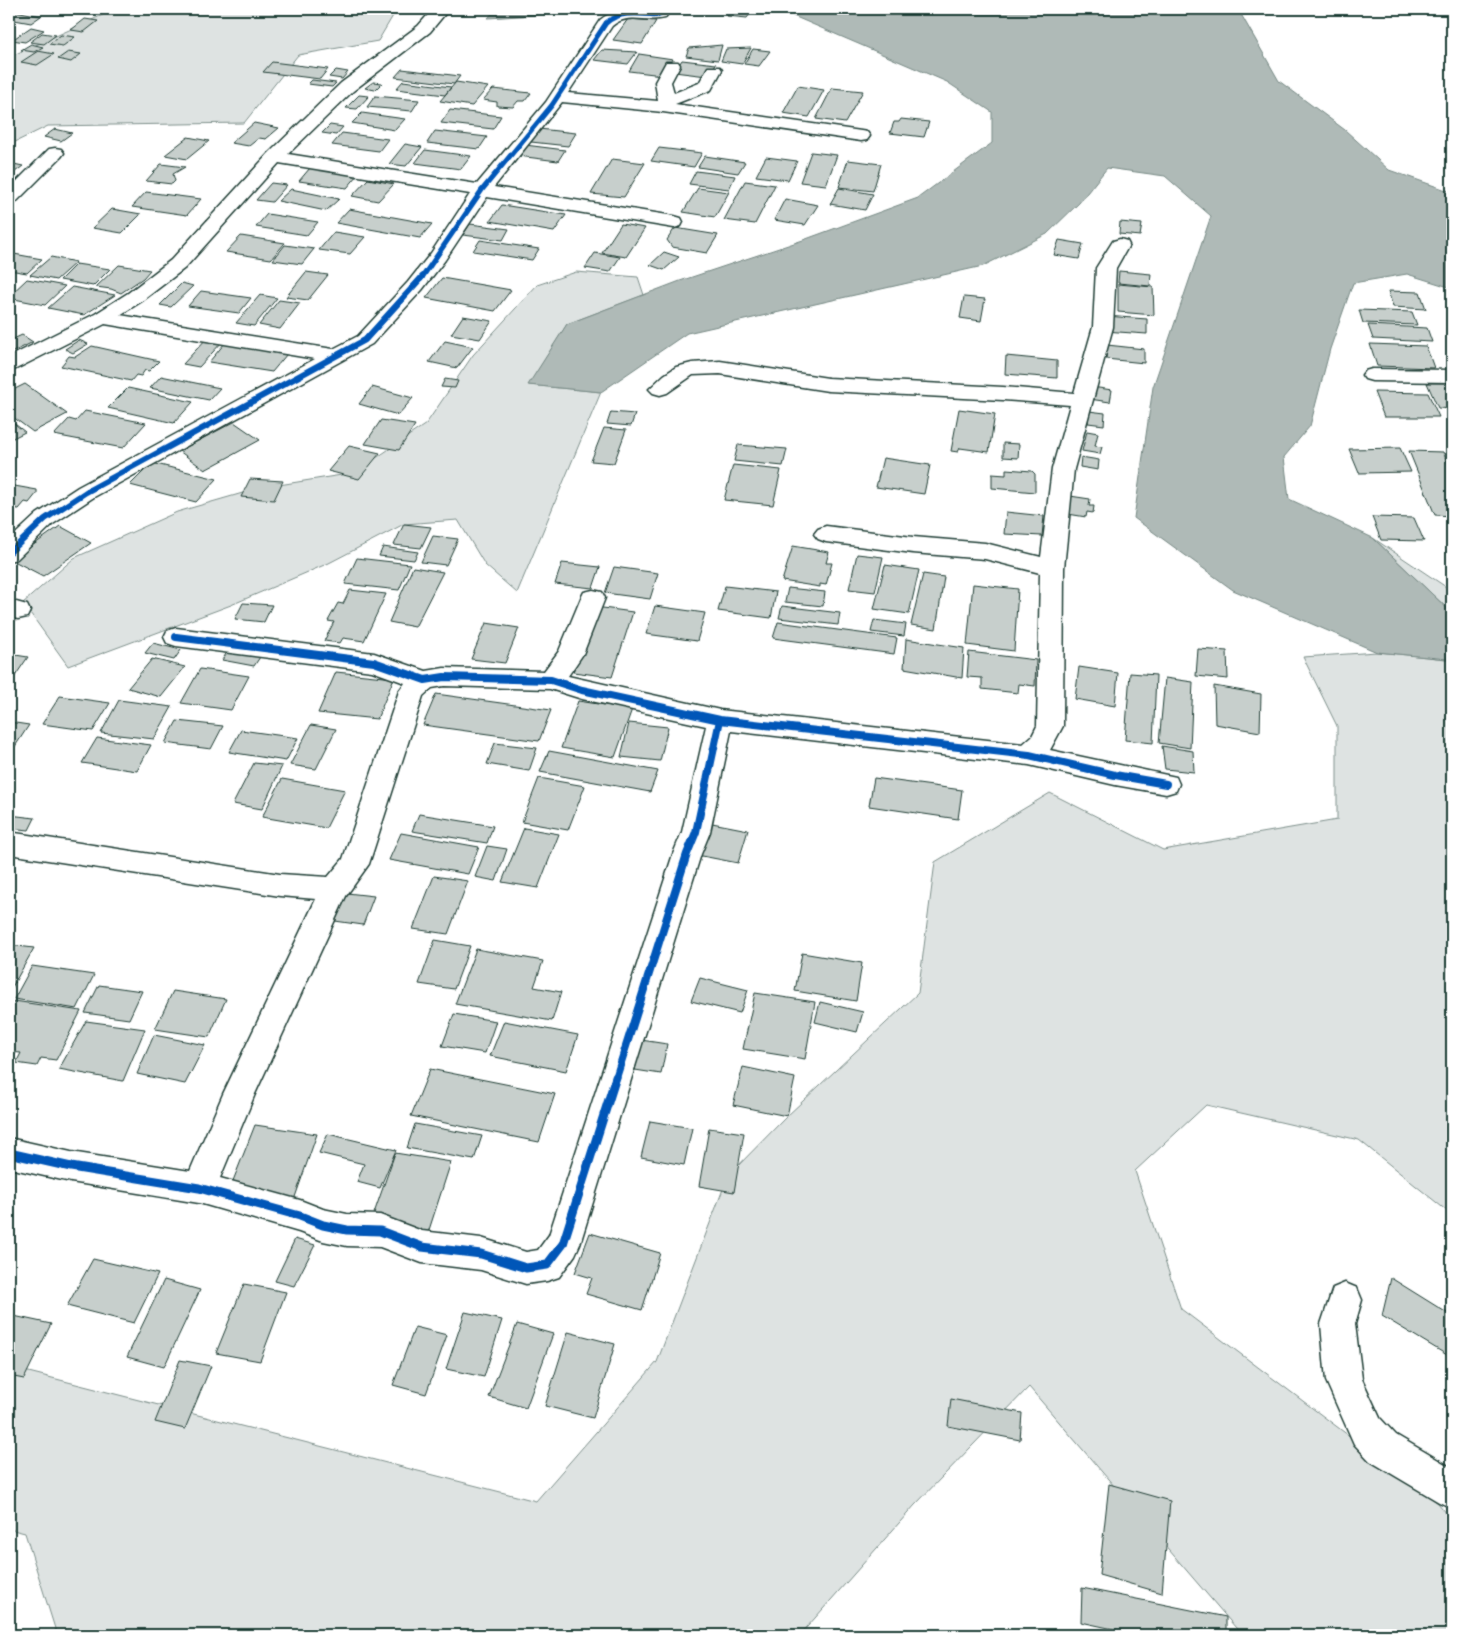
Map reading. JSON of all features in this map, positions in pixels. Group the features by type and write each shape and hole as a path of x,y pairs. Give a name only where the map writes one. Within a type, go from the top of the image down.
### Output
{"street":[{"path":"9,365 102,318 135,297 178,264 274,157 346,87 424,29 441,9"},
{"path":"9,553 45,519 86,492 365,340 415,286 438,256 482,190 558,97 611,17 624,13 658,15"},
{"path":"665,104 663,82 672,65"},
{"path":"665,104 705,86 714,70"},
{"path":"558,97 665,104 861,136"},
{"path":"9,199 55,153"},
{"path":"274,157 674,222"},
{"path":"1029,756 1042,742 1050,726 1052,568 1063,468 1104,327 1106,268 1120,245"},
{"path":"102,318 338,356"},
{"path":"660,389 678,375 691,369 713,368 754,371 805,382 1082,400"},
{"path":"1372,375 1452,376"},
{"path":"826,534 913,545 985,551 1052,568"},
{"path":"551,680 570,654 593,598"},
{"path":"176,637 374,662 425,680 444,677 551,680 582,690 720,720 1029,756 1166,784"},
{"path":"198,1188 239,1094 335,889 355,864 412,691 425,680"},
{"path":"9,1153 70,1167 198,1188 300,1216 323,1225 347,1230 380,1231 422,1247 482,1254 526,1268 547,1264 563,1244 681,872 696,832 720,720"},
{"path":"9,843 280,885 335,889"},
{"path":"1344,1300 1338,1324 1344,1381 1367,1431 1383,1448 1452,1488"}],"shaded area":[{"path":"116,9 397,9 378,41 298,55 244,123 48,126 9,145 9,57"},
{"path":"496,9 555,9 535,15 488,18"},
{"path":"777,9 1238,9 1279,81 1345,130 1389,170 1452,192 1452,288 1407,274 1353,283 1330,349 1310,426 1284,457 1289,499 1373,538 1452,613 1452,628 1447,659 1377,652 1233,590 1134,518 1153,387 1211,216 1165,176 1107,168 1079,203 1047,234 983,266 687,333 601,392 528,385 567,324 680,281 806,239 918,198 992,143 992,112 947,82"},
{"path":"576,272 638,277 644,295 567,324 529,385 601,392 517,593 485,565 458,520 404,524 329,563 231,605 68,666 23,603 74,558 177,512 260,488 354,473 426,424 473,355 537,285"},
{"path":"1373,538 1452,591 1452,613"},
{"path":"1452,628 1452,1215 1359,1140 1206,1105 1135,1171 1181,1309 1438,1503 1452,1520 1452,1635 1242,1635 1029,1387 915,1505 800,1635 57,1635 25,1533 9,1529 9,1367 536,1501 657,1362 728,1176 787,1116 918,993 935,862 1050,793 1163,850 1337,820 1337,726 1303,657 1377,652 1447,659"}],"building":[{"path":"732,9 754,9 747,18 727,16"},
{"path":"15,11 41,16 31,23 9,19 9,15"},
{"path":"85,19 98,21 84,32 71,30"},
{"path":"628,19 656,21 642,44 613,40"},
{"path":"31,27 44,30 25,42 12,40"},
{"path":"42,33 56,35 44,44 30,42"},
{"path":"61,35 75,37 63,46 49,44"},
{"path":"31,44 43,47 34,52 21,50"},
{"path":"722,45 718,60 686,56 689,48"},
{"path":"751,48 742,64 721,61 726,49"},
{"path":"753,49 770,51 759,66 744,64"},
{"path":"602,50 637,52 628,64 594,60"},
{"path":"38,51 54,54 37,65 21,62"},
{"path":"68,52 81,54 71,62 58,59"},
{"path":"639,54 673,59 662,75 629,71"},
{"path":"682,60 716,64 707,76 674,72"},
{"path":"272,62 328,69 320,79 263,72"},
{"path":"402,69 460,76 454,84 395,77"},
{"path":"336,70 348,72 342,79 329,77"},
{"path":"312,80 336,83 332,87 308,84"},
{"path":"403,81 451,87 445,95 396,89"},
{"path":"373,82 382,83 375,90 365,88"},
{"path":"456,82 488,87 472,106 440,101"},
{"path":"798,86 824,90 809,117 783,113"},
{"path":"832,88 863,91 845,123 816,119"},
{"path":"493,89 531,93 525,101 518,101 513,107 497,106 497,102 483,100"},
{"path":"359,95 369,96 357,109 346,108"},
{"path":"375,96 419,100 412,111 367,107"},
{"path":"450,110 501,116 493,129 441,123"},
{"path":"362,113 405,119 395,130 352,123"},
{"path":"901,119 929,122 924,137 890,133 894,122 899,122"},
{"path":"254,123 279,128 266,139 259,138 249,146 231,143"},
{"path":"330,125 343,127 336,135 322,133"},
{"path":"55,129 72,133 61,141 44,137"},
{"path":"539,129 576,133 568,146 531,142"},
{"path":"435,131 487,137 479,149 427,143"},
{"path":"342,133 388,139 379,151 332,145"},
{"path":"188,137 209,141 187,159 165,155"},
{"path":"405,144 422,147 406,166 389,164"},
{"path":"525,145 565,150 558,161 518,156"},
{"path":"659,148 702,153 694,167 651,161"},
{"path":"425,150 471,156 461,169 415,163"},
{"path":"811,152 837,155 826,185 800,182"},
{"path":"705,156 745,162 738,173 698,167"},
{"path":"766,157 797,161 788,180 756,176"},
{"path":"612,159 645,163 624,197 591,194"},
{"path":"848,160 881,164 873,191 839,187"},
{"path":"9,163 23,166 11,175 9,174"},
{"path":"161,164 185,167 173,174 175,181 172,184 146,181"},
{"path":"310,168 358,175 347,188 299,181"},
{"path":"696,171 735,176 729,189 689,184"},
{"path":"368,179 394,184 378,201 352,196"},
{"path":"745,181 775,185 755,224 724,220"},
{"path":"271,183 287,185 272,202 256,200"},
{"path":"698,188 729,192 715,217 683,212"},
{"path":"839,188 873,194 865,210 830,204"},
{"path":"291,189 339,199 326,211 278,201"},
{"path":"146,192 201,199 187,215 132,207"},
{"path":"785,199 818,205 805,225 774,220"},
{"path":"502,205 566,215 554,232 490,221"},
{"path":"112,209 141,214 122,233 92,228"},
{"path":"349,209 432,224 420,238 336,223"},
{"path":"267,214 318,222 307,235 256,227"},
{"path":"1120,222 1142,224 1140,236 1119,234"},
{"path":"470,224 509,229 503,240 463,235"},
{"path":"621,224 645,228 626,257 602,253"},
{"path":"675,228 718,235 707,253 672,247 667,240"},
{"path":"334,232 365,237 350,254 319,250"},
{"path":"241,236 285,243 271,259 226,252"},
{"path":"480,240 539,249 532,260 473,251"},
{"path":"1059,240 1083,244 1079,259 1054,255"},
{"path":"285,245 314,249 302,264 273,260"},
{"path":"664,252 679,257 664,270 650,265"},
{"path":"595,253 620,257 610,272 585,268"},
{"path":"14,254 42,259 27,273 9,270 9,259"},
{"path":"51,257 76,262 56,280 30,275"},
{"path":"76,264 110,269 93,286 60,280"},
{"path":"119,265 150,270 143,278 121,293 111,289 96,287"},
{"path":"1119,271 1151,274 1150,286 1118,283"},
{"path":"306,272 328,275 308,300 286,297"},
{"path":"442,278 511,290 495,311 426,298"},
{"path":"27,279 65,286 45,305 9,298"},
{"path":"182,283 193,286 171,307 160,305"},
{"path":"1118,284 1153,287 1154,315 1118,312"},
{"path":"72,287 115,295 84,315 48,308"},
{"path":"201,291 251,298 239,313 188,306"},
{"path":"1388,291 1420,292 1426,309 1393,307"},
{"path":"260,295 277,298 254,326 236,323"},
{"path":"964,297 985,299 981,321 960,318"},
{"path":"279,300 300,303 280,329 259,325"},
{"path":"1359,310 1412,312 1417,325 1363,323"},
{"path":"463,316 492,321 480,339 451,334"},
{"path":"1105,316 1147,319 1147,334 1104,331"},
{"path":"1368,325 1427,328 1432,342 1373,339"},
{"path":"22,335 33,342 9,354 9,341"},
{"path":"208,337 224,340 199,367 183,364"},
{"path":"79,340 88,344 73,353 65,349"},
{"path":"445,341 473,347 457,368 429,362"},
{"path":"225,343 287,354 272,372 209,362"},
{"path":"1370,344 1426,346 1434,368 1377,366"},
{"path":"1107,345 1144,349 1144,363 1106,359"},
{"path":"92,346 159,361 149,371 145,370 141,376 136,375 131,381 61,366 69,356 75,357"},
{"path":"1006,356 1057,361 1057,378 1005,374"},
{"path":"161,376 220,388 209,400 150,388"},
{"path":"445,379 458,381 455,388 441,387"},
{"path":"1427,383 1452,383 1452,409 1438,408"},
{"path":"25,384 67,414 33,432 9,414 9,392"},
{"path":"372,387 413,398 398,415 359,404"},
{"path":"1092,387 1112,390 1110,402 1089,399"},
{"path":"128,388 193,402 174,423 108,408"},
{"path":"1374,392 1428,393 1439,417 1384,417"},
{"path":"959,409 995,414 989,452 960,448 958,452 951,451"},
{"path":"85,411 146,423 123,448 54,435 69,419 76,421"},
{"path":"1089,411 1105,413 1104,425 1088,423"},
{"path":"611,412 635,414 631,426 607,424"},
{"path":"381,420 415,425 399,450 365,444"},
{"path":"11,421 25,432 9,440 9,422"},
{"path":"234,422 260,440 205,470 179,451"},
{"path":"604,428 626,430 614,463 591,461"},
{"path":"1087,431 1098,433 1095,446 1102,447 1100,454 1082,451"},
{"path":"1003,443 1019,444 1018,458 1003,457"},
{"path":"738,445 787,449 783,466 734,461"},
{"path":"349,446 380,453 359,479 328,471"},
{"path":"1400,448 1411,472 1359,473 1349,449"},
{"path":"1409,451 1443,452 1452,474 1452,516 1435,515"},
{"path":"1081,457 1099,460 1098,470 1080,467"},
{"path":"883,458 930,465 924,494 876,487"},
{"path":"152,463 217,479 196,502 130,485"},
{"path":"733,465 781,470 773,505 724,500"},
{"path":"1006,469 1032,471 1035,474 1035,492 992,488 992,474 1006,475"},
{"path":"250,479 283,481 274,500 241,497"},
{"path":"9,485 37,490 37,493 29,503 25,502 19,509 9,508"},
{"path":"1070,496 1090,499 1089,506 1094,506 1093,513 1087,512 1086,517 1068,514"},
{"path":"1006,512 1044,516 1042,536 1004,534"},
{"path":"1372,517 1414,518 1424,541 1381,540"},
{"path":"404,524 431,527 421,548 394,545"},
{"path":"60,526 91,543 43,576 14,561 18,556"},
{"path":"433,536 458,539 446,565 421,562"},
{"path":"793,546 829,552 826,563 832,563 826,585 820,584 820,587 782,581"},
{"path":"383,547 418,552 414,560 379,556"},
{"path":"857,554 883,557 875,592 849,589"},
{"path":"357,558 410,564 399,590 345,584"},
{"path":"562,563 600,567 593,588 555,584"},
{"path":"885,565 919,570 909,614 874,609"},
{"path":"413,567 443,572 415,627 389,622"},
{"path":"614,567 658,573 650,599 605,593"},
{"path":"923,574 944,577 936,629 911,625"},
{"path":"973,584 1018,589 1014,651 967,645"},
{"path":"725,586 776,592 771,618 718,611"},
{"path":"788,588 825,592 823,606 785,602"},
{"path":"350,590 386,594 364,641 343,638 340,643 324,641 334,622 328,621 338,603 343,604"},
{"path":"243,603 272,605 264,622 235,619"},
{"path":"655,606 705,613 697,641 646,634"},
{"path":"782,606 840,613 838,625 779,618"},
{"path":"595,607 633,612 612,677 573,672"},
{"path":"874,620 906,624 904,636 871,632"},
{"path":"778,622 897,638 894,654 773,638"},
{"path":"486,623 519,628 505,663 471,659"},
{"path":"906,639 964,648 962,678 904,668"},
{"path":"153,643 181,650 174,660 145,653"},
{"path":"1198,649 1227,651 1228,679 1196,676"},
{"path":"228,651 260,657 254,666 222,660"},
{"path":"969,652 1036,660 1035,686 1019,684 1018,693 982,689 982,678 967,677"},
{"path":"9,654 28,657 9,685"},
{"path":"152,659 185,667 161,697 128,688"},
{"path":"1079,667 1118,673 1115,706 1075,699"},
{"path":"200,669 249,676 231,710 181,703"},
{"path":"336,672 394,678 377,719 318,713"},
{"path":"1130,673 1156,675 1153,743 1125,740"},
{"path":"1165,678 1193,682 1190,748 1159,743"},
{"path":"1214,686 1261,694 1260,732 1215,724"},
{"path":"436,694 551,710 539,741 423,725"},
{"path":"60,696 110,703 93,731 42,724"},
{"path":"119,700 172,707 154,739 101,733"},
{"path":"578,701 632,709 615,757 561,748"},
{"path":"177,721 223,726 211,749 165,743"},
{"path":"9,722 29,725 14,748 9,748"},
{"path":"629,723 668,727 660,761 621,757"},
{"path":"311,725 336,729 316,769 290,765"},
{"path":"241,730 298,738 286,761 229,752"},
{"path":"97,738 151,745 137,771 82,763"},
{"path":"495,743 537,748 529,771 487,764"},
{"path":"1162,746 1193,751 1194,772 1165,769"},
{"path":"549,751 658,771 650,792 540,772"},
{"path":"254,763 282,766 262,809 233,804"},
{"path":"539,778 585,786 568,830 522,822"},
{"path":"874,778 962,790 958,819 869,806"},
{"path":"282,779 345,790 326,828 262,817"},
{"path":"419,814 493,826 487,843 412,831"},
{"path":"9,815 35,818 29,830 9,828"},
{"path":"707,822 748,830 738,863 697,855"},
{"path":"524,828 559,834 538,888 502,882"},
{"path":"401,833 479,847 468,874 389,860"},
{"path":"487,846 507,849 496,881 475,877"},
{"path":"434,876 468,881 448,934 413,929"},
{"path":"347,893 374,896 363,925 335,921"},
{"path":"435,940 470,946 454,989 419,984"},
{"path":"9,945 34,948 11,989 9,989"},
{"path":"476,949 543,961 534,987 561,992 552,1021 455,1004"},
{"path":"802,953 862,963 856,1001 795,991"},
{"path":"32,966 94,975 77,1009 14,999"},
{"path":"700,978 748,990 740,1013 691,1001"},
{"path":"99,985 142,991 129,1019 85,1013"},
{"path":"173,991 226,999 209,1037 155,1029"},
{"path":"755,993 815,1002 805,1059 743,1049"},
{"path":"14,1001 81,1011 56,1060 41,1058 37,1066 16,1063 21,1053 9,1052 9,1012"},
{"path":"820,1002 863,1012 857,1032 815,1022"},
{"path":"454,1014 496,1021 485,1053 442,1046"},
{"path":"86,1021 145,1029 123,1081 59,1069"},
{"path":"504,1021 578,1035 566,1071 490,1056"},
{"path":"154,1035 205,1045 185,1084 137,1074"},
{"path":"641,1040 667,1044 661,1074 635,1070"},
{"path":"743,1067 795,1078 787,1116 733,1105"},
{"path":"430,1069 555,1094 539,1142 411,1116"},
{"path":"650,1121 692,1128 684,1165 641,1157"},
{"path":"415,1124 482,1136 474,1160 407,1148"},
{"path":"255,1125 317,1134 294,1200 229,1191"},
{"path":"709,1128 744,1133 734,1192 699,1186"},
{"path":"328,1134 396,1150 380,1188 357,1182 364,1164 319,1153"},
{"path":"395,1153 451,1162 428,1233 371,1222"},
{"path":"590,1233 660,1253 642,1310 586,1294 592,1278 575,1273"},
{"path":"295,1239 315,1245 294,1286 275,1281"},
{"path":"93,1259 158,1274 134,1323 67,1306"},
{"path":"1391,1278 1452,1316 1452,1358 1382,1316"},
{"path":"164,1280 200,1290 164,1367 127,1357"},
{"path":"244,1284 286,1292 260,1361 216,1353"},
{"path":"465,1312 502,1320 484,1377 446,1369"},
{"path":"9,1315 51,1324 24,1379 9,1376"},
{"path":"517,1324 553,1334 526,1408 489,1397"},
{"path":"415,1327 447,1335 426,1394 393,1385"},
{"path":"568,1332 615,1344 593,1418 545,1406"},
{"path":"180,1360 211,1366 185,1429 155,1422"},
{"path":"951,1399 1022,1413 1020,1440 948,1426"},
{"path":"1109,1484 1170,1501 1162,1593 1099,1575"},
{"path":"1082,1588 1226,1617 1226,1635 1141,1635 1081,1622"}],"cycle path":[{"path":"9,553 45,519 86,492 365,340 415,286 438,256 482,190 552,105 606,23 623,14 659,15"},
{"path":"176,637 374,662 425,680 444,677 551,680 582,690 720,720 1029,755 1115,775 1166,784"},
{"path":"9,1153 71,1167 199,1188 300,1216 323,1225 347,1230 380,1231 422,1247 481,1254 526,1268 547,1265 563,1244 687,854 696,832 720,720"}]}
